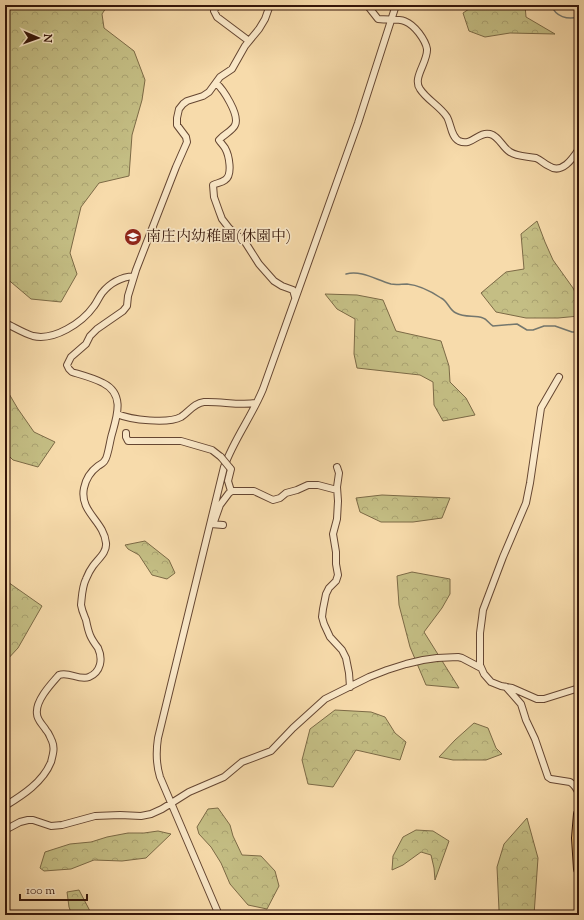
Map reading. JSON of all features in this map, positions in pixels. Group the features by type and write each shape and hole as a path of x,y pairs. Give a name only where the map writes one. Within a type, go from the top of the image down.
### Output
{"highway":[{"path":"579,814 577,848 579,869"}],"street":[{"path":"217,5 214,11 216,15 249,41"},
{"path":"5,806 38,782 48,768 53,756 54,749 52,742 48,732 37,715 40,701 45,692 59,675 67,674 88,678 95,674 99,669 100,653 89,631 81,608 85,580 91,569 104,553 106,544 105,536 101,528 86,507 83,494 88,477 93,470 106,460 117,414 118,400 113,390 104,383 72,372 67,365 71,357 86,344 94,332 124,310 127,306 128,296 134,276 173,173 187,142 186,137 177,125 179,109 187,101 203,96 209,92 220,77 232,69 241,52 265,19 270,5"},
{"path":"366,5 378,19 401,20 411,24 419,33 426,44 427,54 418,77 418,88 444,113 455,138 465,142 471,141 480,135 489,133 495,136 512,153 538,159 553,168 560,168 571,161 579,149"},
{"path":"219,915 158,772 156,761 157,742 226,459 263,389 358,123 396,5"},
{"path":"216,83 220,86 230,102 236,122 233,128 219,140 225,148 230,169 228,178 225,181 214,184 213,186 218,211 229,228 247,245 264,270 278,284 292,290 295,297"},
{"path":"5,323 32,336 38,337 58,334 77,322 93,307 102,293 117,280 134,276"},
{"path":"559,377 541,408 526,504 483,610 480,633 481,668 491,682 496,685 512,688 534,698 542,699 579,688"},
{"path":"117,414 130,418 161,421 182,416 195,405 203,402 242,404 256,403"},
{"path":"126,433 128,441 181,441 212,450 221,457 230,468 228,480 231,491"},
{"path":"337,467 339,473 337,490 337,519 333,534 338,575 336,581 328,588 322,616 330,637 342,650 346,658 350,673 350,687"},
{"path":"211,524 214,522 220,505 231,491 251,490 273,500 280,498 288,492 308,485 318,485 337,490"},
{"path":"211,524 224,525"},
{"path":"5,830 20,822 28,820 33,820 51,826 62,825 95,816 146,815 156,812 195,788 224,777 242,762 271,751 322,701 333,694 369,677 422,660 458,657 481,668"},
{"path":"506,687 520,704 535,739 548,777 551,779 570,782 575,786 579,794"}],"green space":[{"path":"5,5 108,5 102,14 104,28 134,51 145,80 142,100 132,135 129,176 99,183 81,207 70,253 77,274 61,302 31,299 5,277"},
{"path":"475,5 525,5 526,17 555,34 510,33 485,37 469,31 463,13"},
{"path":"537,221 553,260 573,288 579,300 579,316 558,318 526,318 496,312 481,293 506,272 524,269 521,234"},
{"path":"325,294 357,295 383,300 396,331 441,341 449,366 450,382 466,398 475,415 443,421 434,405 433,382 420,375 357,368 354,354 355,319 337,309"},
{"path":"5,387 34,432 55,442 38,467 13,460 5,452"},
{"path":"382,495 450,498 442,518 413,522 381,522 360,512 356,498"},
{"path":"145,541 169,560 175,573 167,579 152,575 139,555 128,549 125,545"},
{"path":"412,572 450,579 450,594 442,608 424,632 459,688 426,685 410,647 399,605 397,576"},
{"path":"5,580 42,606 18,648 5,662"},
{"path":"335,710 371,712 385,717 395,733 406,742 400,760 356,750 333,787 308,784 302,760 310,729"},
{"path":"474,723 488,728 496,748 502,754 486,760 453,760 439,757 455,740"},
{"path":"218,808 230,825 233,836 242,855 261,856 275,871 279,886 267,909 248,905 230,884 221,863 211,847 199,834 197,827 208,809"},
{"path":"527,818 538,858 534,915 503,915 499,910 497,867 504,844"},
{"path":"416,830 433,831 449,841 435,880 431,855 421,852 403,865 392,870 393,856 403,837"},
{"path":"158,831 171,834 146,858 122,861 94,860 71,869 44,871 40,868 45,852 70,844 91,842 128,833"},
{"path":"79,890 92,915 72,915 69,907 67,892"}],"waterway":[{"path":"551,5 553,9 562,17 579,17"},
{"path":"346,274 358,273 391,284 407,284 420,287 443,299 456,313 486,319 493,326 517,324 527,330 533,330 544,326 555,326 572,332 579,332"}],"place":[{"name":"南庄内幼稚園(休園中)","path":"133,237"}]}
